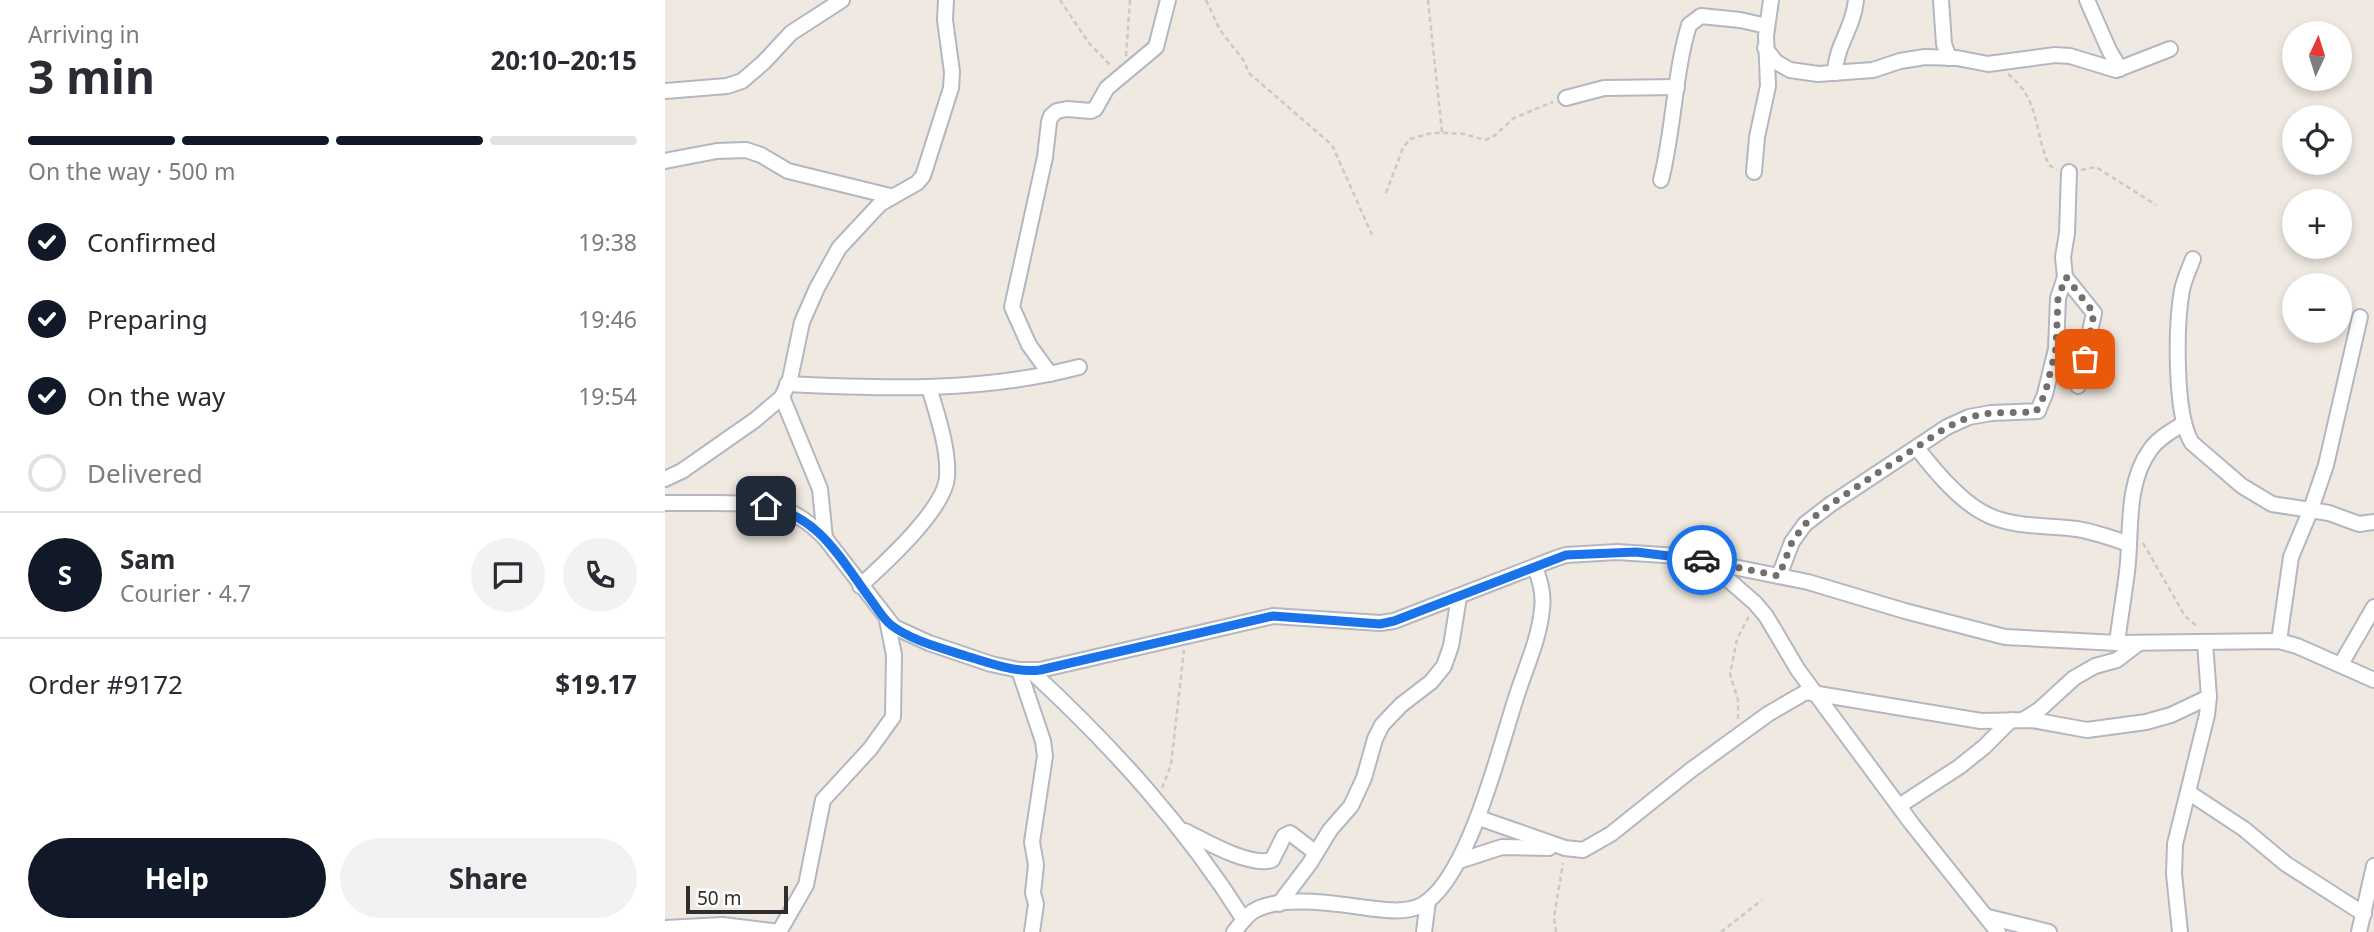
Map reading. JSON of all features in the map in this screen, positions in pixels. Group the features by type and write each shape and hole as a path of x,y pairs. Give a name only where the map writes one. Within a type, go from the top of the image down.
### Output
{"street":[{"path":"665,91 727,86 741,81 764,62 791,33 842,0"},
{"path":"665,479 682,471 755,420 784,390 802,322 839,248 880,204 923,176 951,88 952,72 945,20 946,0"},
{"path":"1050,374 1029,345 1012,307 1045,158 1049,122 1057,111 1095,109 1103,94 1121,75 1156,47 1168,0"},
{"path":"1754,172 1757,137 1768,86 1765,48 1771,0"},
{"path":"1835,73 1836,54 1852,23 1856,0"},
{"path":"1941,0 1944,44 1949,58"},
{"path":"2087,0 2120,69"},
{"path":"1661,180 1669,148 1689,25 1701,16 1767,26"},
{"path":"1765,48 1776,62 1790,70 1818,74 1873,70 1910,58 1949,58 1994,64 2064,55 2102,67 2120,69 2170,49"},
{"path":"1566,98 1604,88 1677,87"},
{"path":"665,161 717,151 746,150 761,155 788,171 890,196"},
{"path":"2069,172 2067,233 2063,257 2066,277 2094,313 2078,386"},
{"path":"2193,259 2182,290 2179,321 2179,393 2184,423 2192,443 2242,486 2272,503 2337,515 2359,524 2374,522"},
{"path":"1779,576 1792,542 1805,524 1947,427 1969,417 2001,411 2038,411 2056,349 2058,298 2066,277"},
{"path":"2279,641 2291,557 2311,509 2332,440 2360,317"},
{"path":"784,390 982,386 1079,367"},
{"path":"860,586 916,530 947,483 943,437 929,387"},
{"path":"784,390 820,489 825,538"},
{"path":"2117,643 2137,479 2144,460 2158,441 2184,423"},
{"path":"1917,448 1967,502 1984,514 2001,519 2098,533 2129,544"},
{"path":"665,503 756,505 779,509 803,519 825,538 887,620 909,635 929,643 991,664 1025,671 1273,616 1380,624 1459,597 1566,555 1617,552 1679,556 1779,576 2005,637 2117,643 2279,641 2341,664 2374,680"},
{"path":"1707,561 1755,603 1814,692 1998,932"},
{"path":"1234,932 1251,913 1279,904 1316,902 1389,910 1411,909 1428,901 1459,860 1479,818 1540,621 1542,587 1535,568"},
{"path":"1279,904 1334,825 1351,806 1364,778 1375,739 1382,725 1401,705 1431,682 1444,666 1451,646 1459,597"},
{"path":"2341,664 2374,607"},
{"path":"665,928 723,925 779,932 805,889 823,800 870,749 893,717 894,655 887,620"},
{"path":"1899,806 1959,767 2017,720 2039,710 2074,678 2095,666 2121,659 2139,643"},
{"path":"2180,932 2175,844 2205,727 2209,697 2208,643"},
{"path":"1025,671 1086,722 1158,801 1244,920"},
{"path":"1025,671 1045,756 1032,842 1036,865 1033,893 1037,904 1032,932"},
{"path":"1459,860 1501,847 1583,850 1611,834 1736,736 1806,692 1981,721 2017,720 2087,730 2145,722 2171,715 2209,697"},
{"path":"2188,793 2244,829 2286,864 2364,914"},
{"path":"1479,818 1566,848"},
{"path":"1180,828 1221,849 1262,862 1272,860 1285,835 1290,833 1316,853"},
{"path":"2359,932 2374,866"},
{"path":"1424,932 1428,901"},
{"path":"1988,918 2049,932"}],"path":[{"path":"1060,0 1089,43 1121,75"},
{"path":"1121,75 1130,0"},
{"path":"1206,0 1220,30 1244,61 1252,77 1332,145 1372,235"},
{"path":"1428,0 1443,133"},
{"path":"1994,64 2026,90 2049,165 2053,169 2069,172 2097,167 2156,205"},
{"path":"1385,193 1406,142 1417,136 1464,134 1485,140 1494,136 1514,118 1566,98"},
{"path":"2130,522 2161,570 2185,616 2196,624 2208,643"},
{"path":"1736,736 1738,700 1730,680 1731,666 1737,639 1755,603"},
{"path":"1158,801 1171,765 1186,636"},
{"path":"1556,932 1554,917 1566,848"},
{"path":"1721,932 1762,900"}],"way so far":[{"path":"1702,560 1779,576 1792,542 1805,524 1947,427 1969,417 2001,411 2033,413 2039,410 2056,349 2058,298 2066,277 2094,310 2085,359"}],"route":[{"path":"766,506 792,512 813,526 840,556 860,586 894,627 929,643 991,664 1031,671 1273,616 1380,624 1394,621 1566,555 1636,552 1702,560"}]}
